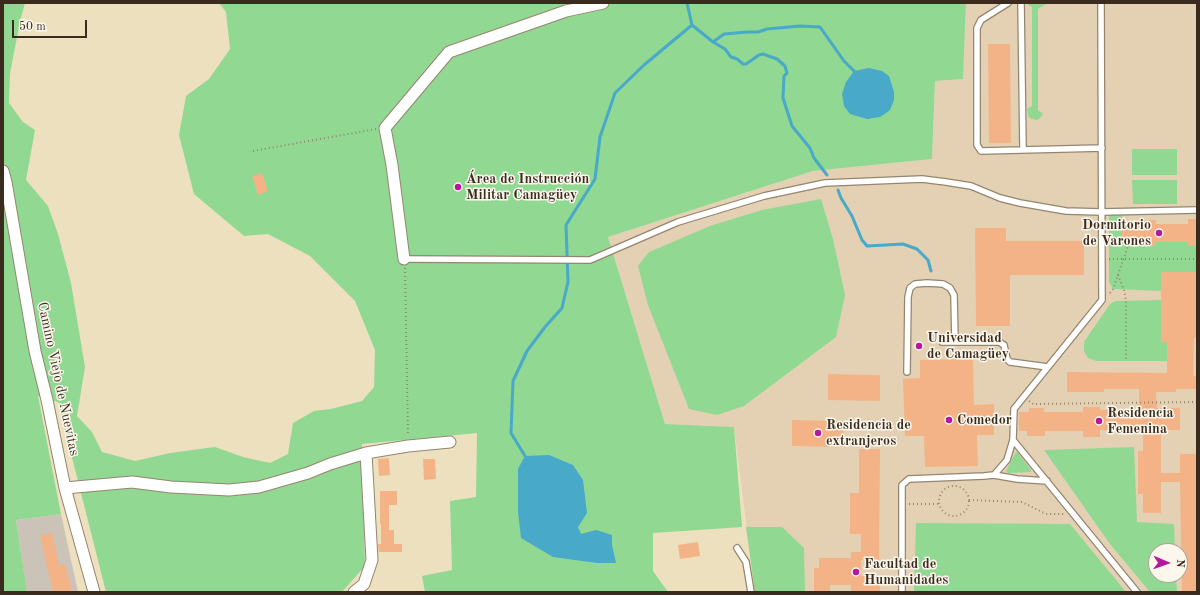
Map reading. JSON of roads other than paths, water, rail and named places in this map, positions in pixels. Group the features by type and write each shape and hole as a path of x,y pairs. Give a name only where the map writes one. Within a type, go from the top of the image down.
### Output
{"street":[{"path":"404,259 392,165 385,128 449,52 566,11 603,3"},
{"name":"Camino Viejo de Nuevitas","path":"3,171 35,351 47,400 65,488 94,592"},
{"path":"65,488 132,482 229,490 259,487 308,473 330,464 366,453 408,446 450,442"},
{"path":"354,592 364,584 372,560 366,453"}],"lane":[{"path":"1008,3 981,20 977,28 977,145 981,151 1102,148"},
{"path":"1022,3 1023,150"},
{"path":"994,475 1007,460 1013,440 1014,409 1102,300 1101,3"},
{"path":"404,259 590,260 678,222 764,196 825,183 922,179 971,186 1000,198 1066,211 1102,212 1197,210"},
{"path":"907,372 908,297 910,288 915,284 943,284 950,288 954,294 955,342"},
{"path":"942,342 999,342 1004,344 1007,359 1010,362 1048,367"},
{"path":"1013,440 1075,514 1137,592"},
{"path":"902,592 902,485 909,479 994,475 1017,479 1047,481"},
{"path":"737,548 746,562 751,592"}],"water":[{"path":"869,68 882,71 889,76 894,92 894,100 890,110 886,113 880,117 867,119 850,114 844,106 842,94 846,82 854,71"},
{"path":"549,455 573,465 583,480 587,513 578,527 581,534 596,530 612,535 612,545 616,563 597,563 553,557 521,538 518,512 518,469 525,456"}],"waterway":[{"path":"687,3 692,25 713,42 725,49 731,57 737,59 743,64 746,64 763,54 777,59 785,66 787,73 784,76 783,98 792,126 810,148 814,158 827,175"},
{"path":"525,456 511,433 513,381 527,351 562,308 568,282 566,225 595,179 600,137 615,93 644,65 692,25"},
{"path":"713,42 724,34 758,32 767,29 800,26 820,27 844,61 854,71"},
{"path":"838,190 852,216 862,240 867,246 903,244 917,249 928,260 931,271"}],"place":[{"name":"Área de Instrucción Militar Camagüey","path":"458,187"},
{"name":"Dormitorio de Varones","path":"1159,233"},
{"name":"Universidad de Camagüey","path":"919,346"},
{"name":"Comedor","path":"949,420"},
{"name":"Residencia Femenina","path":"1099,421"},
{"name":"Residencia de extranjeros","path":"818,433"},
{"name":"Facultad de Humanidades","path":"856,572"}]}
